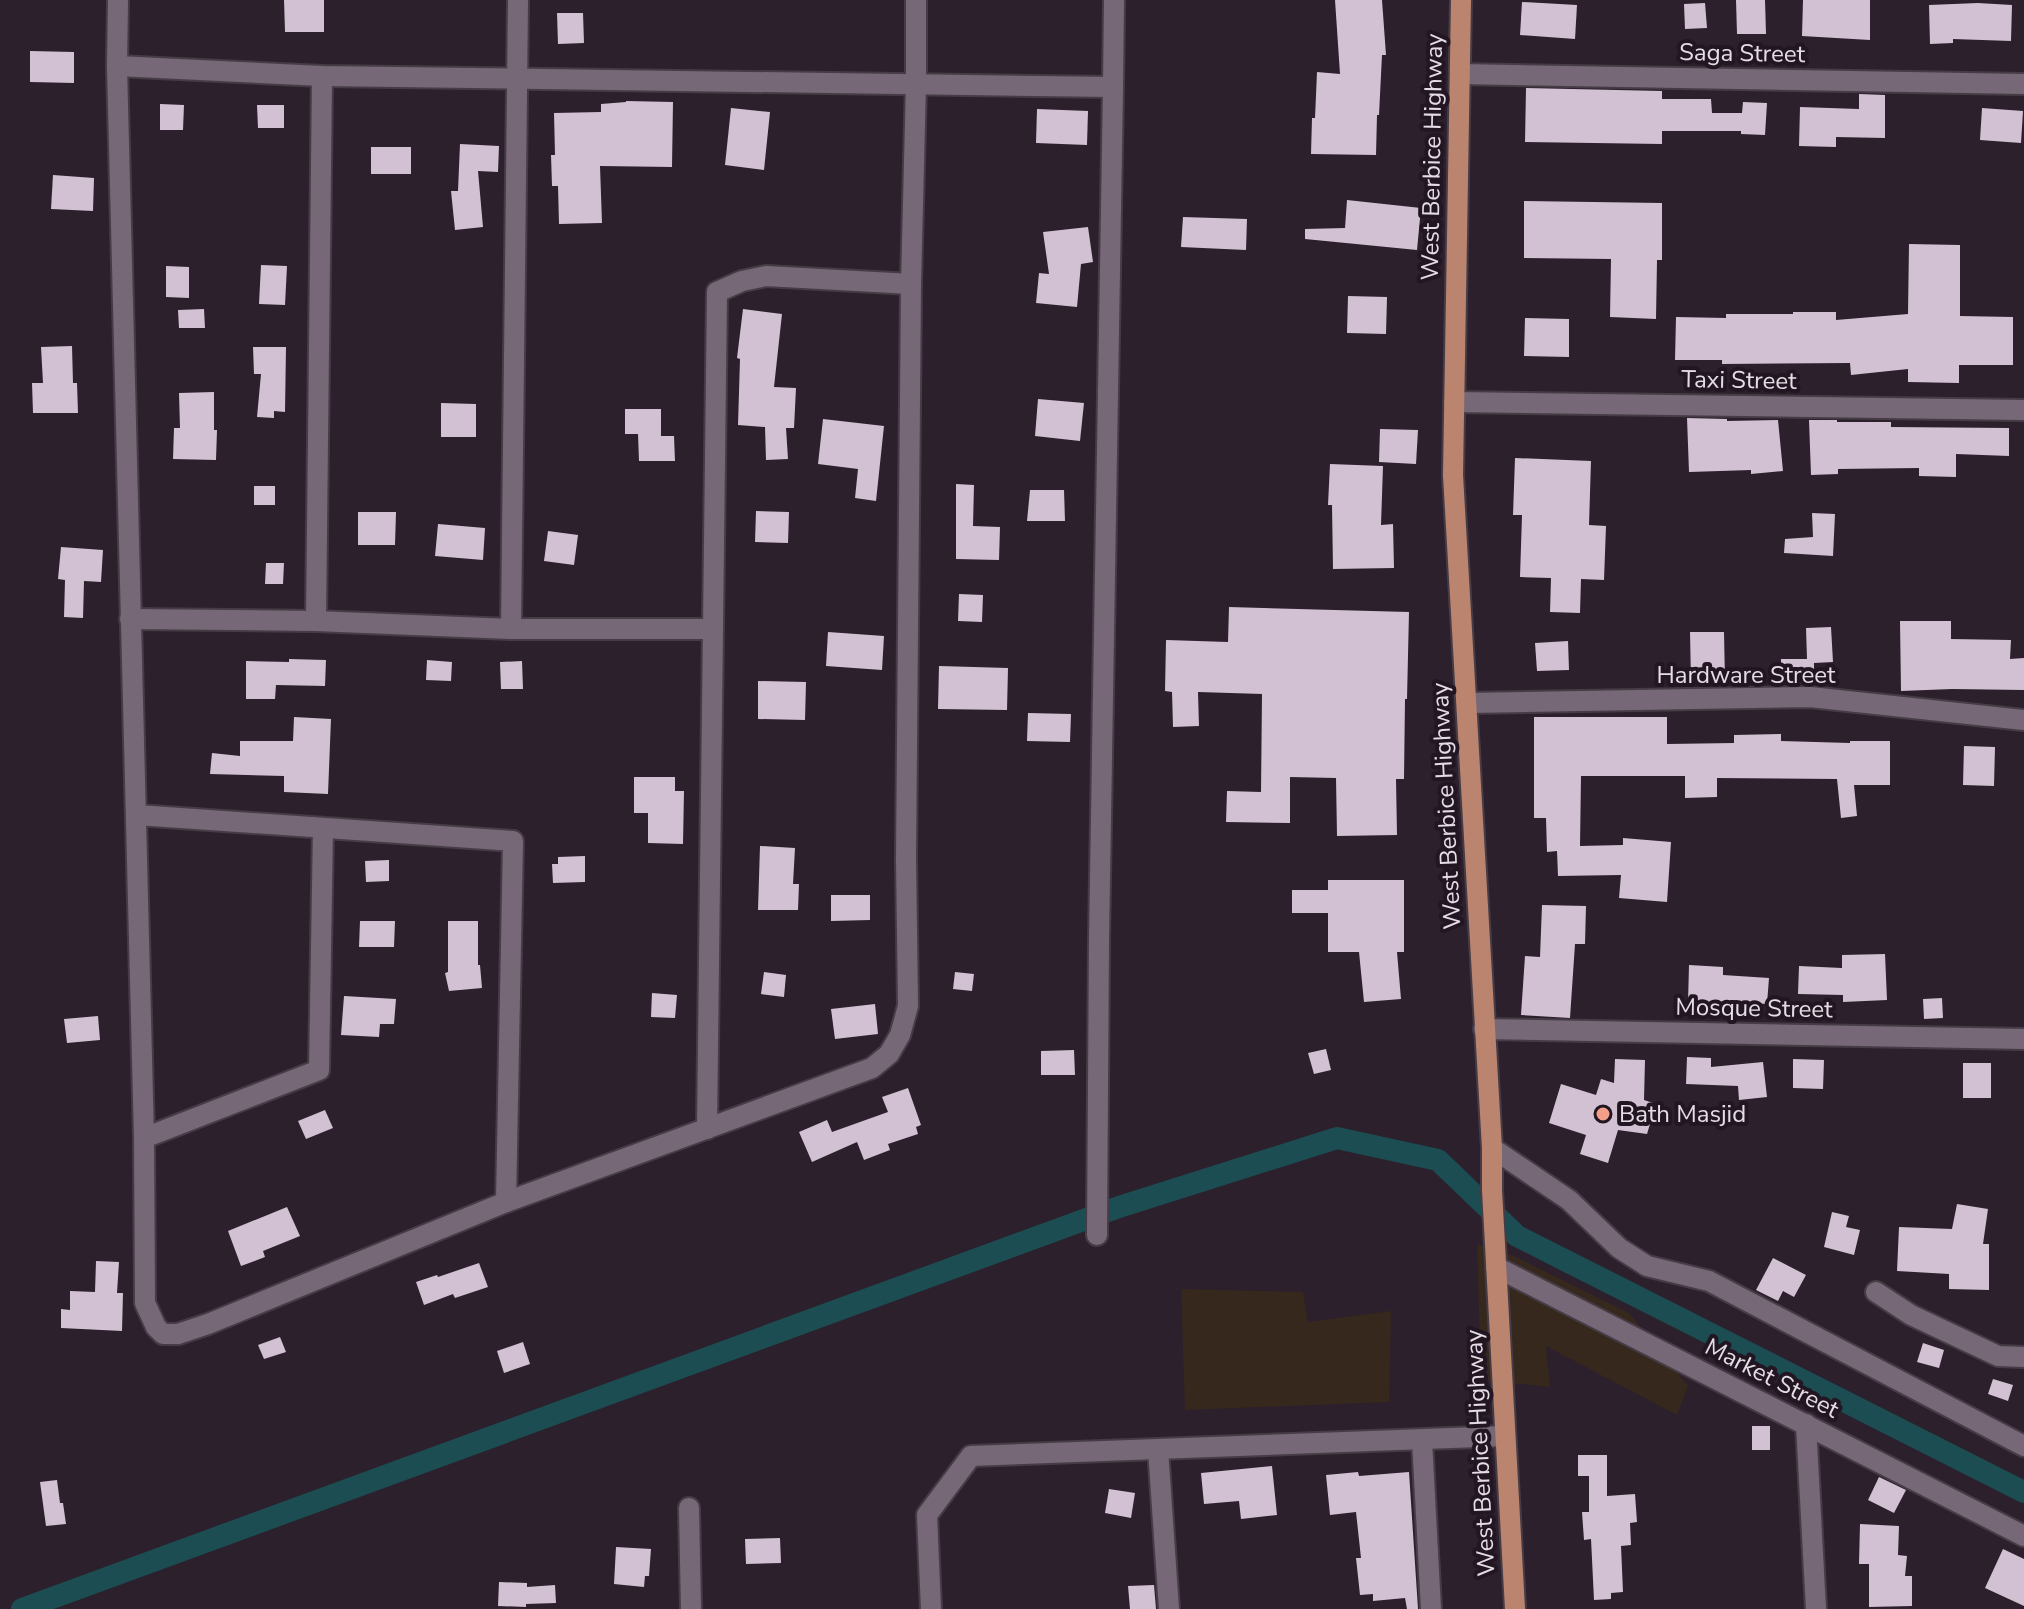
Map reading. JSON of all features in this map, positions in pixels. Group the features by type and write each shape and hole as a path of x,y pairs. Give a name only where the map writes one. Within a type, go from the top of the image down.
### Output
{"main road":[{"name":"West Berbice Highway","path":"1461,0 1453,475 1515,1609"}],"street":[{"path":"118,0 117,66 144,1138 145,1303 156,1327 163,1334 178,1334 208,1324 506,1202 872,1068 889,1054 900,1035 908,1006 906,859 916,0"},
{"path":"511,629 518,0"},
{"path":"1097,1235 1114,0"},
{"path":"117,66 322,76 1113,87"},
{"name":"Saga Street","path":"1460,74 2024,84"},
{"path":"316,621 322,76"},
{"path":"707,1129 717,292 742,281 766,276 911,284"},
{"name":"Taxi Street","path":"1454,402 2024,410"},
{"path":"130,619 316,621 511,629 712,629"},
{"name":"Hardware Street","path":"1467,703 1810,697 2024,720"},
{"path":"137,815 513,841 506,1202"},
{"path":"144,1138 319,1070 323,828"},
{"name":"Mosque Street","path":"1484,1029 2024,1039"},
{"path":"1492,1148 1569,1200 1619,1248 1647,1266 1709,1281 2024,1446"},
{"name":"Market Street","path":"1496,1267 2024,1536"},
{"path":"1876,1292 1911,1315 1998,1356 2024,1357"},
{"path":"1806,1424 1816,1609"},
{"path":"931,1609 927,1515 971,1456 1505,1436"},
{"path":"1422,1440 1431,1609"},
{"path":"1158,1449 1169,1609"},
{"path":"689,1508 691,1609"}],"shaded area":[{"path":"1477,1244 1514,1256 1629,1313 1688,1386 1677,1415 1546,1346 1550,1387 1481,1380"},
{"path":"1181,1289 1303,1292 1308,1322 1391,1311 1389,1402 1185,1410"}],"building":[{"path":"284,0 324,0 324,32 285,32"},
{"path":"1335,0 1382,0 1386,55 1382,55 1376,155 1311,154 1317,72 1340,74"},
{"path":"1736,0 1765,0 1766,34 1737,34"},
{"path":"1803,0 1870,0 1870,40 1802,36"},
{"path":"1522,2 1577,5 1575,39 1520,35"},
{"path":"1705,3 1707,28 1685,29 1684,4"},
{"path":"1929,5 2012,5 2011,41 1953,39 1953,43 1930,44"},
{"path":"557,13 583,13 584,43 558,44"},
{"path":"30,51 74,52 74,83 30,82"},
{"path":"1526,88 1662,91 1662,99 1711,99 1712,113 1742,113 1743,102 1767,103 1765,135 1741,134 1741,131 1662,131 1662,144 1525,142"},
{"path":"1859,94 1885,95 1885,138 1836,137 1836,147 1799,146 1800,107 1859,109"},
{"path":"673,102 672,167 600,166 602,223 559,224 558,186 552,186 554,113 601,112 601,104"},
{"path":"160,104 184,105 183,130 160,130"},
{"path":"257,105 284,105 284,128 258,128"},
{"path":"731,108 770,112 764,170 725,165"},
{"path":"1982,108 2023,111 2021,143 1980,140"},
{"path":"1037,109 1088,111 1087,145 1036,143"},
{"path":"460,144 499,146 498,172 478,171 483,227 455,230 451,191 458,191"},
{"path":"371,147 411,147 411,174 371,174"},
{"path":"53,175 94,178 93,211 51,209"},
{"path":"1347,200 1421,208 1417,250 1305,239 1305,229 1345,228"},
{"path":"1524,201 1662,203 1662,260 1657,260 1656,319 1610,317 1611,259 1524,258"},
{"path":"1183,217 1247,219 1246,250 1181,247"},
{"path":"1088,227 1093,262 1081,264 1077,307 1036,303 1039,273 1049,274 1043,232"},
{"path":"1909,244 1960,245 1960,316 2013,317 2013,365 1959,365 1959,383 1908,382 1908,369 1851,375 1850,363 1722,364 1722,360 1675,360 1676,317 1726,318 1726,314 1836,312 1836,320 1908,314"},
{"path":"261,265 287,266 285,305 259,304"},
{"path":"166,266 189,267 189,298 166,297"},
{"path":"1348,296 1387,297 1386,334 1347,333"},
{"path":"204,309 205,328 179,328 178,310"},
{"path":"743,309 782,314 774,387 796,388 794,428 786,428 788,459 766,460 765,427 738,425 740,359 737,358"},
{"path":"1525,318 1569,319 1569,357 1524,356"},
{"path":"72,346 78,413 33,413 32,383 43,383 41,347"},
{"path":"253,347 286,347 285,412 274,411 274,418 257,417 261,374 254,374"},
{"path":"214,392 216,460 173,459 174,428 180,428 179,393"},
{"path":"1038,399 1084,403 1080,441 1035,436"},
{"path":"441,403 476,404 476,437 441,437"},
{"path":"625,409 661,409 661,436 674,436 675,461 639,461 638,434 625,434"},
{"path":"1687,418 1778,420 1783,471 1751,474 1751,470 1689,472"},
{"path":"823,419 884,426 876,501 855,498 858,469 818,464"},
{"path":"1809,420 1891,422 1891,427 2009,428 2009,456 1956,454 1956,477 1919,476 1919,468 1838,469 1838,474 1811,475"},
{"path":"1380,429 1418,430 1416,464 1379,462"},
{"path":"1515,458 1591,461 1589,525 1606,526 1604,580 1581,579 1580,613 1550,612 1551,578 1520,577 1522,515 1513,515"},
{"path":"1330,464 1383,466 1381,525 1393,524 1394,568 1333,569 1332,505 1328,505"},
{"path":"956,484 974,485 973,526 1000,527 999,560 956,559"},
{"path":"254,486 275,486 275,505 254,505"},
{"path":"1030,490 1064,490 1065,521 1027,521"},
{"path":"756,511 789,512 788,543 755,542"},
{"path":"358,512 396,512 395,545 358,545"},
{"path":"1812,513 1835,514 1833,556 1784,553 1785,539 1813,537"},
{"path":"438,524 485,528 483,560 435,556"},
{"path":"548,531 578,535 574,565 544,561"},
{"path":"61,547 103,550 101,582 84,581 83,618 64,617 65,580 58,579"},
{"path":"266,563 284,563 283,584 265,584"},
{"path":"959,594 983,595 982,622 958,621"},
{"path":"1229,607 1409,612 1404,779 1396,779 1397,835 1337,836 1336,778 1290,777 1290,823 1226,822 1227,791 1261,792 1262,694 1198,692 1199,726 1173,727 1172,692 1165,691 1166,640 1228,642"},
{"path":"1900,621 1951,621 1951,639 2011,640 2010,659 2024,658 2024,690 1901,691"},
{"path":"1831,627 1833,662 1814,663 1814,684 1781,684 1781,659 1807,659 1806,628"},
{"path":"828,632 884,636 882,670 826,666"},
{"path":"1690,632 1724,632 1725,682 1691,682"},
{"path":"1568,641 1569,670 1537,671 1535,643"},
{"path":"289,659 326,660 325,686 276,685 275,699 246,699 246,661 289,662"},
{"path":"427,660 452,662 451,681 426,680"},
{"path":"522,661 523,689 501,689 500,662"},
{"path":"939,666 1008,668 1007,710 938,709"},
{"path":"758,681 806,682 805,720 758,719"},
{"path":"1028,713 1071,714 1070,742 1027,741"},
{"path":"294,717 331,719 328,794 284,792 284,776 210,774 212,753 240,756 240,741 293,741"},
{"path":"1534,717 1667,717 1667,744 1734,743 1734,735 1781,734 1781,741 1890,741 1890,785 1854,785 1857,816 1841,818 1837,779 1717,778 1717,797 1685,798 1685,776 1581,776 1580,846 1623,845 1623,838 1671,842 1667,902 1619,898 1621,875 1558,876 1557,851 1547,852 1546,818 1534,818"},
{"path":"1964,746 1995,747 1994,786 1963,785"},
{"path":"634,777 675,777 675,791 684,791 683,844 648,843 648,813 634,813"},
{"path":"760,846 795,848 793,884 799,884 798,910 758,910"},
{"path":"585,856 585,882 553,883 552,864 558,864 558,857"},
{"path":"389,860 389,881 366,882 365,861"},
{"path":"1328,880 1404,880 1404,952 1397,952 1401,999 1364,1002 1359,952 1328,952 1328,913 1292,913 1292,890 1328,890"},
{"path":"831,895 870,895 870,920 831,921"},
{"path":"1542,905 1586,906 1585,944 1575,944 1570,1018 1521,1015 1525,956 1540,957"},
{"path":"360,921 395,921 394,947 359,947"},
{"path":"448,921 478,921 478,965 482,988 449,991 445,973 448,972"},
{"path":"1885,954 1887,1000 1843,1002 1843,995 1798,994 1799,966 1842,968 1842,955"},
{"path":"1689,965 1723,967 1723,975 1769,978 1767,1004 1722,1001 1722,1005 1688,1003"},
{"path":"764,972 786,975 784,997 761,994"},
{"path":"955,972 974,974 972,991 953,989"},
{"path":"652,993 677,995 675,1018 651,1017"},
{"path":"344,996 396,999 394,1024 380,1024 379,1037 341,1035"},
{"path":"1942,998 1943,1018 1924,1019 1923,999"},
{"path":"875,1004 878,1034 835,1039 831,1009"},
{"path":"98,1016 100,1040 67,1043 64,1019"},
{"path":"1326,1049 1331,1070 1314,1074 1308,1053"},
{"path":"1074,1050 1075,1075 1041,1075 1041,1051"},
{"path":"1687,1057 1711,1058 1711,1067 1763,1062 1767,1097 1739,1100 1738,1086 1686,1084"},
{"name":"Bath Masjid","path":"1615,1059 1645,1060 1644,1100 1656,1104 1647,1134 1618,1130 1608,1163 1580,1154 1586,1135 1549,1123 1561,1084 1596,1095 1601,1079 1614,1083"},
{"path":"1793,1059 1824,1060 1823,1089 1793,1088"},
{"path":"1963,1063 1991,1063 1991,1098 1963,1098"},
{"path":"908,1088 921,1125 916,1127 918,1134 888,1144 890,1150 864,1160 857,1142 812,1162 799,1132 827,1120 832,1132 888,1112 882,1097"},
{"path":"325,1110 333,1128 306,1139 298,1121"},
{"path":"1957,1204 1988,1209 1983,1244 1989,1244 1989,1290 1949,1289 1949,1274 1897,1271 1899,1227 1952,1229"},
{"path":"287,1207 300,1236 263,1251 265,1257 241,1266 228,1231"},
{"path":"1832,1212 1849,1216 1846,1227 1860,1230 1854,1255 1824,1247"},
{"path":"1773,1258 1806,1275 1794,1297 1783,1291 1778,1301 1756,1290"},
{"path":"96,1261 119,1262 117,1293 123,1293 122,1331 61,1328 61,1309 70,1310 70,1291 95,1292"},
{"path":"479,1263 488,1287 455,1298 453,1294 424,1305 416,1282"},
{"path":"280,1337 286,1352 264,1359 258,1345"},
{"path":"523,1342 530,1364 504,1373 497,1351"},
{"path":"1923,1343 1944,1350 1939,1368 1917,1362"},
{"path":"1993,1379 2013,1385 2008,1401 1988,1394"},
{"path":"1752,1426 1770,1426 1770,1450 1752,1450"},
{"path":"1578,1455 1607,1455 1607,1496 1635,1494 1637,1522 1630,1523 1631,1545 1621,1546 1623,1592 1611,1593 1611,1599 1594,1600 1591,1539 1584,1540 1582,1512 1589,1512 1589,1476 1578,1476"},
{"path":"1272,1466 1277,1515 1241,1519 1239,1501 1204,1504 1201,1473"},
{"path":"1358,1472 1359,1476 1409,1472 1418,1609 1407,1609 1405,1598 1373,1601 1373,1594 1360,1595 1356,1558 1361,1558 1356,1512 1330,1515 1326,1475"},
{"path":"1879,1477 1906,1490 1894,1513 1868,1500"},
{"path":"57,1480 66,1524 46,1526 40,1482"},
{"path":"1109,1489 1135,1493 1131,1518 1105,1513"},
{"path":"1860,1524 1899,1526 1898,1555 1907,1556 1905,1576 1912,1576 1912,1606 1869,1607 1869,1564 1859,1564"},
{"path":"780,1538 781,1563 746,1564 745,1539"},
{"path":"616,1547 651,1549 649,1576 645,1576 644,1587 614,1584"},
{"path":"2003,1549 2024,1559 2024,1606 1985,1588"},
{"path":"499,1582 527,1583 527,1587 555,1585 556,1603 526,1604 526,1607 498,1606"},
{"path":"1154,1585 1156,1609 1130,1609 1128,1586"}],"waterway":[{"path":"22,1609 1119,1207 1337,1138 1438,1160 1517,1236 2024,1492"}],"place":[{"name":"Bath Masjid","path":"1603,1114"}]}
